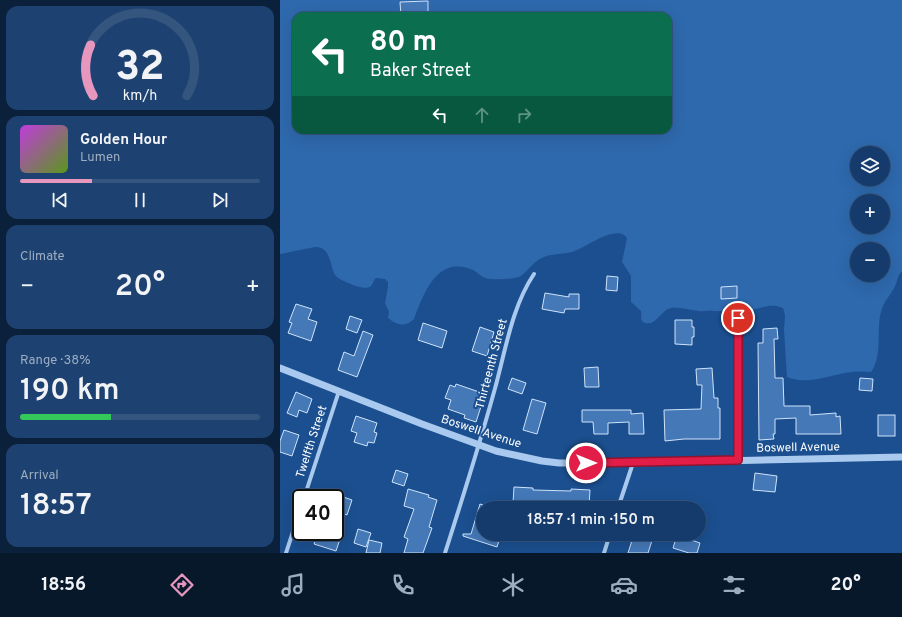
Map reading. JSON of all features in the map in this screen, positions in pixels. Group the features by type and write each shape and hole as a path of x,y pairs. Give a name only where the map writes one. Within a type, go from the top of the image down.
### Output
{"street":[{"name":"Thirteenth Street","path":"445,553 480,445 518,307 534,274"},
{"path":"738,318 738,460"},
{"name":"Boswell Avenue","path":"280,368 480,445 510,455 542,461 633,463 902,457"},
{"name":"Twelfth Street","path":"307,489 339,391"},
{"path":"620,501 633,463"},
{"path":"286,553 292,535"},
{"path":"604,553 608,541"}],"shaded area":[{"path":"280,0 902,0 902,271 882,308 877,358 875,366 871,372 844,373 812,380 787,377 784,330 785,315 783,308 770,306 736,311 700,311 671,308 667,309 653,322 650,323 642,321 641,311 631,302 631,276 622,262 627,238 622,234 616,233 608,235 572,252 544,257 516,278 490,279 483,277 473,270 461,267 450,268 441,272 434,279 422,298 414,319 405,324 395,323 388,318 389,312 385,303 388,282 385,279 376,278 372,285 368,288 359,287 344,281 334,274 326,252 317,247 280,254"}],"building":[{"path":"428,1 428,12 401,12 400,2"},
{"path":"607,276 618,277 617,291 606,290"},
{"path":"737,286 737,298 721,299 721,287"},
{"path":"545,293 569,297 569,294 579,294 579,309 565,309 564,313 542,309"},
{"path":"296,304 312,309 308,319 317,322 311,341 288,333 292,323 289,322"},
{"path":"350,316 362,320 357,333 346,329"},
{"path":"675,320 692,320 694,337 692,337 692,345 675,344"},
{"path":"423,323 447,331 442,348 418,340"},
{"path":"480,327 494,332 487,356 472,351"},
{"path":"777,328 778,339 774,339 775,378 783,378 784,406 810,406 810,415 836,413 836,417 840,416 841,434 796,434 796,418 775,419 775,434 773,434 774,439 759,440 758,343 763,343 763,329"},
{"path":"363,331 373,335 357,377 338,370 344,352 354,356"},
{"path":"598,367 599,387 585,387 584,368"},
{"path":"712,368 714,398 718,398 718,408 720,408 720,439 684,439 665,441 664,410 701,409 702,385 697,385 696,369"},
{"path":"512,378 526,383 522,394 508,389"},
{"path":"860,378 873,379 872,391 859,390"},
{"path":"456,384 485,394 476,422 464,418 465,415 448,409 451,400 445,398 450,385 455,387"},
{"path":"296,392 312,399 307,413 299,410 297,417 287,413"},
{"path":"532,399 546,403 537,434 523,430"},
{"path":"582,410 631,410 631,414 643,413 644,434 629,434 629,422 608,423 608,434 594,434 593,422 582,422"},
{"path":"878,415 895,415 895,436 878,436"},
{"path":"356,416 377,423 374,432 377,433 374,443 368,442 367,446 354,442 357,433 351,431"},
{"path":"284,430 299,435 292,456 280,452 280,441"},
{"path":"396,470 408,474 404,486 392,482"},
{"path":"755,473 777,476 775,492 753,490"},
{"path":"514,487 533,488 533,490 590,490 589,501 513,501"},
{"path":"408,489 429,495 428,497 437,500 429,527 432,528 423,553 404,553 408,539 404,537 414,509 404,506"},
{"path":"344,497 352,500 347,515 344,514"},
{"path":"476,517 476,540 463,536 463,534 471,534"},
{"path":"358,529 371,533 366,547 354,543"},
{"path":"369,540 382,543 380,553 366,553"},
{"path":"315,541 339,541 336,551 314,544"},
{"path":"478,541 499,541 497,547"},
{"path":"632,541 652,541 648,553 628,553"},
{"path":"675,541 694,541 700,543 697,553 689,553 673,548"}],"route":[{"path":"586,463 738,460 738,318"}]}
